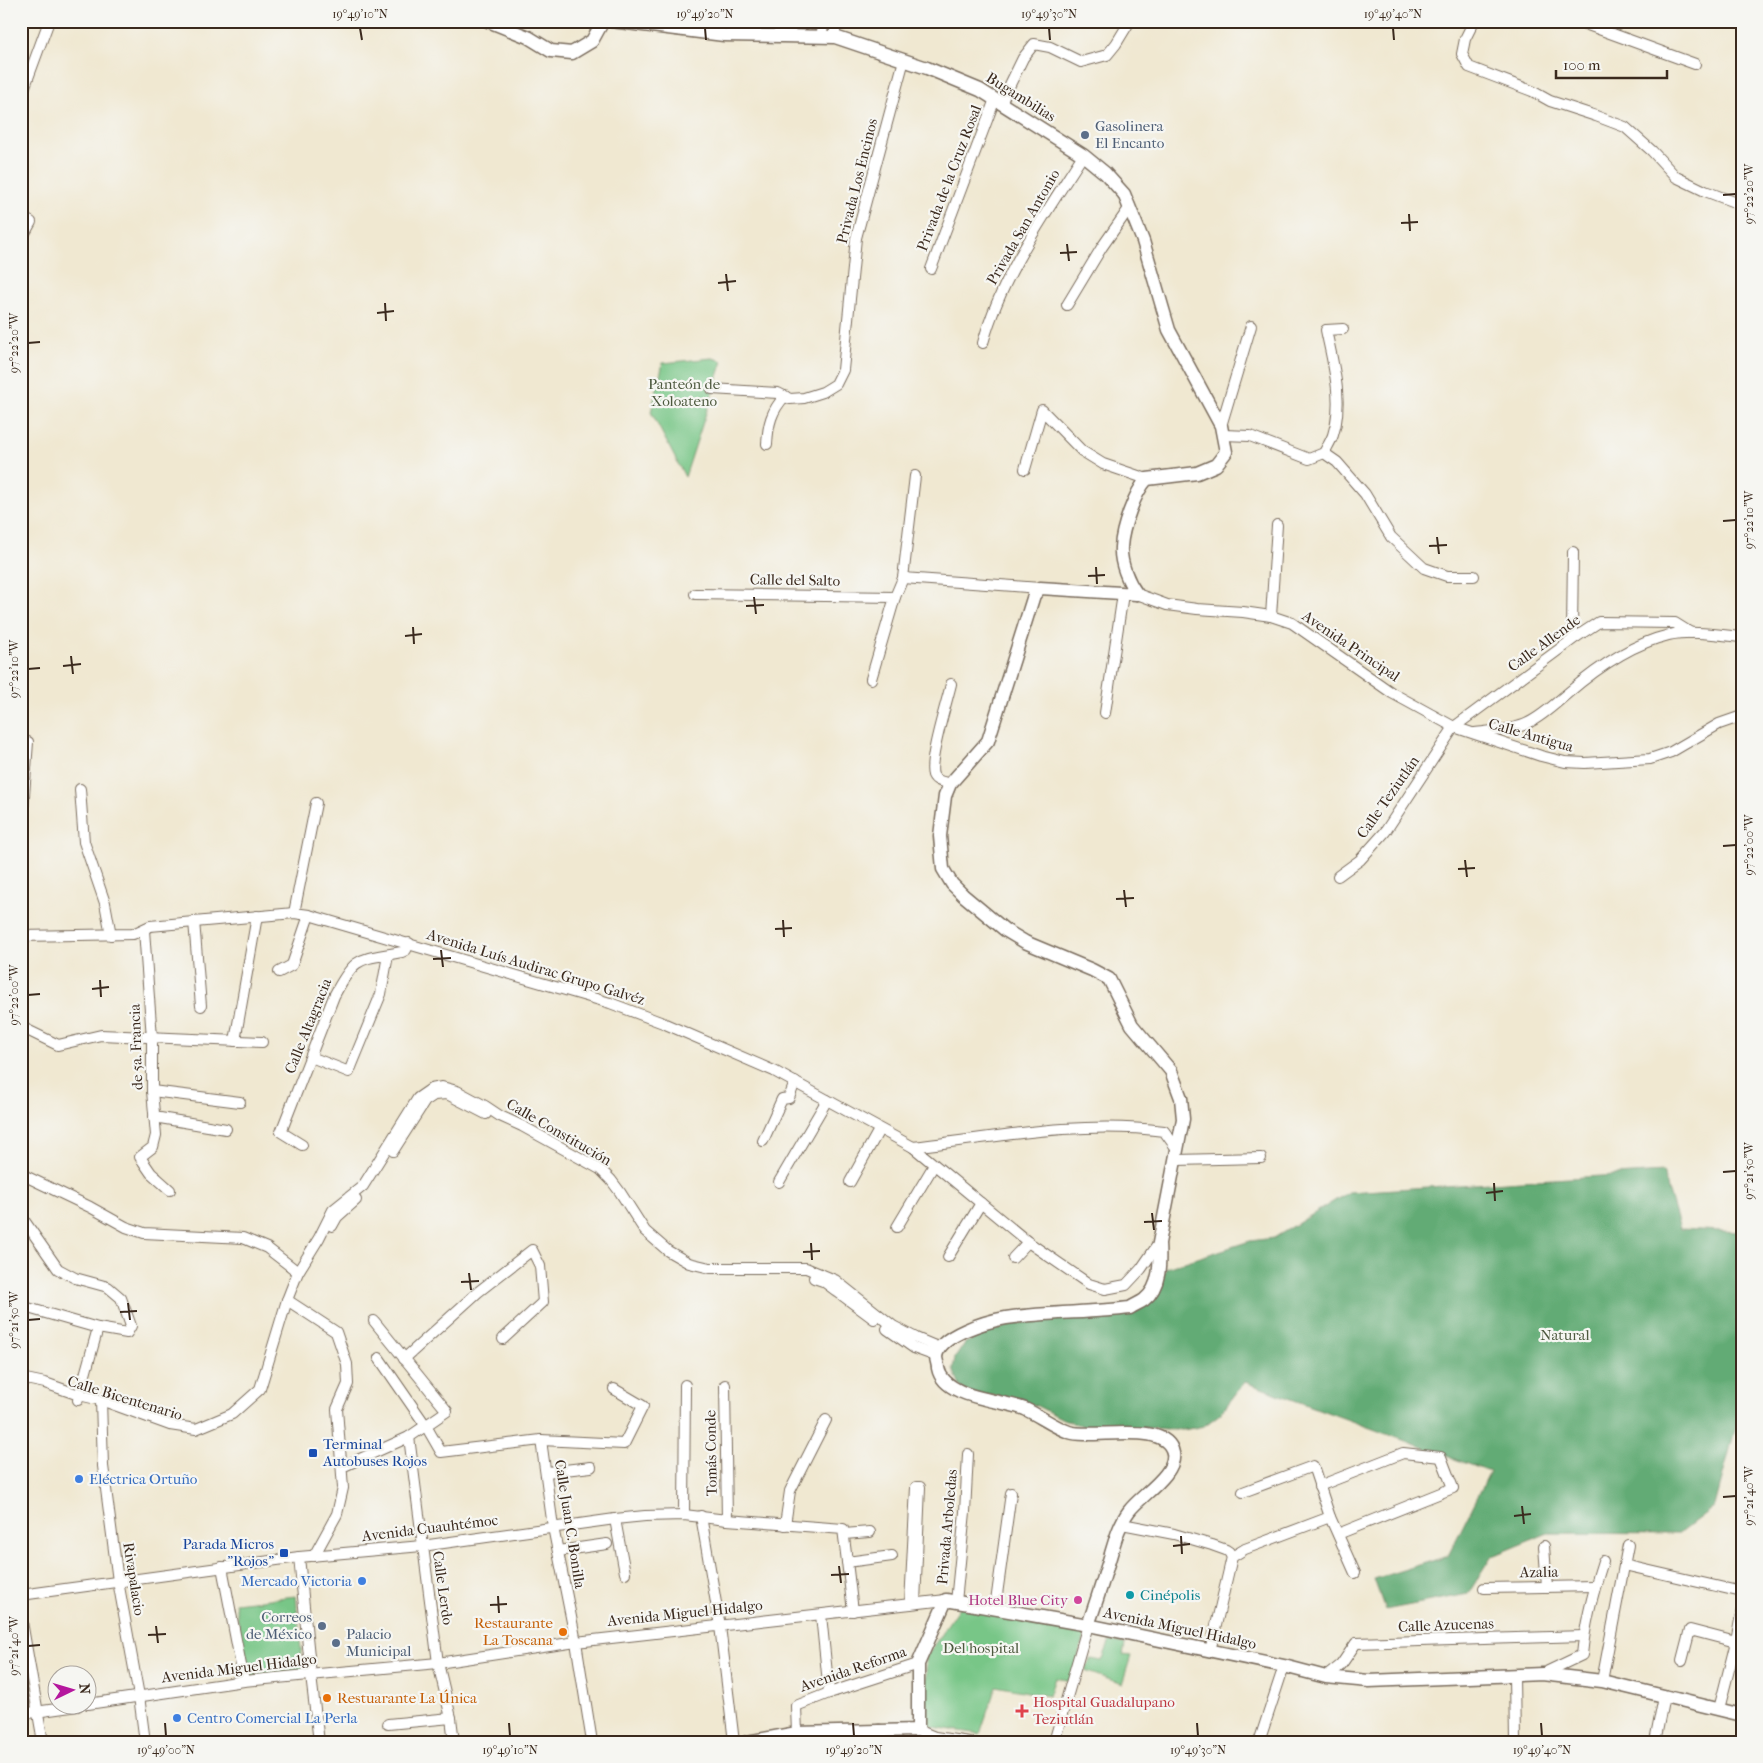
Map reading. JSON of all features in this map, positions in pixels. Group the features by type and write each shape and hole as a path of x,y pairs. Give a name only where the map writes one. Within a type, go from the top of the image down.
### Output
{"main road":[{"path":"488,21 528,37 551,51 572,53 592,41 602,21"},
{"name":"Bugambilias","path":"611,21 724,35 835,37 904,60 980,90 1083,156 1105,173 1124,194 1130,207 1143,241 1169,330 1222,430 1226,452 1216,465 1197,472 1147,479"},
{"path":"1137,594 1130,585 1125,572 1121,548 1130,510 1141,486 1147,479"},
{"path":"1088,1625 1122,1524 1128,1512 1143,1495 1167,1474 1172,1463 1173,1453 1167,1442 1154,1434 1070,1432 1024,1409 970,1395 952,1387 940,1376 938,1352 947,1341 965,1329 1005,1318 1130,1308 1145,1299 1156,1282 1160,1262 1159,1243 1183,1120 1181,1098 1171,1071 1132,1025 1109,979 1025,942 1005,930 963,895 952,884 943,869 940,836 944,804 950,784 988,741 1034,595 1040,588 1137,594"},
{"name":"Avenida Miguel Hidalgo","path":"951,1601 1088,1625 1284,1666 1326,1677 1369,1681 1542,1674 1602,1680 1742,1715"},
{"name":"Avenida Reforma","path":"920,1659 951,1601"},
{"path":"748,1742 797,1733 881,1737 918,1730 920,1659"}],"street":[{"path":"21,97 49,21"},
{"path":"821,37 824,21"},
{"path":"834,21 835,37"},
{"name":"Privada de la Cruz Rosal","path":"931,269 998,101 1023,58 1034,44 1050,47 1081,62 1107,54 1116,44 1130,21"},
{"path":"1474,21 1465,39 1462,54 1469,66 1532,91 1550,101 1625,127 1652,151 1676,177 1705,191 1742,205"},
{"path":"1577,21 1694,64"},
{"name":"Privada Los Encinos","path":"785,396 790,399 804,398 823,392 836,384 843,370 856,238 904,60"},
{"name":"Privada San Antonio","path":"983,343 990,318 1011,270 1083,156"},
{"path":"1067,305 1102,247 1130,207"},
{"path":"21,217 31,222 21,240"},
{"path":"1251,326 1222,430 1250,436 1309,459 1324,453 1333,436 1336,423 1337,385 1326,330 1343,330"},
{"path":"712,389 778,393 785,396 778,403 768,424 767,444"},
{"path":"1025,469 1042,410 1082,451 1103,464 1147,479"},
{"path":"1324,453 1337,462 1365,494 1391,537 1424,568 1447,576 1474,576"},
{"path":"872,678 895,597 903,578 914,476"},
{"path":"1271,616 1277,524"},
{"path":"1573,552 1572,633 1576,637"},
{"path":"903,578 1040,588"},
{"name":"Calle del Salto","path":"695,594 895,597"},
{"path":"1105,713 1123,594"},
{"name":"Avenida Principal","path":"1137,594 1167,605 1271,616 1292,624 1392,693 1454,727"},
{"name":"Calle Allende","path":"1454,727 1599,622 1675,623 1691,633"},
{"path":"1472,733 1526,724 1548,710 1617,656 1650,641 1671,635 1691,633 1742,637"},
{"path":"950,784 933,776 933,758 951,684"},
{"name":"Calle Antigua","path":"1454,727 1541,756 1565,762 1585,764 1650,759 1670,752 1720,724 1742,716"},
{"name":"Calle Teziutlán","path":"1338,876 1360,860 1385,832 1454,727"},
{"path":"21,885 25,741"},
{"path":"80,789 84,842 105,903 111,934"},
{"path":"294,913 316,803"},
{"name":"Avenida Luís Audirac Grupo Galvéz","path":"21,936 134,934 150,926 294,913 309,915 610,1002 774,1071 879,1130 914,1147 1028,1242 1089,1284 1105,1289 1126,1286 1141,1269 1159,1243"},
{"path":"279,972 292,965 309,915"},
{"path":"235,1041 257,916"},
{"path":"194,922 201,1006"},
{"name":"de 5a. Francia","path":"144,930 152,1038 152,1091 156,1135 153,1146 140,1157 151,1173 170,1190"},
{"name":"Calle Altagracia","path":"302,1145 282,1132 334,996 349,970 363,959 402,952 406,950 409,943"},
{"path":"311,1057 349,1072 381,994 388,955"},
{"path":"21,1027 58,1045 101,1035 262,1042"},
{"path":"763,1141 782,1099 789,1098 795,1082"},
{"name":"Calle Constitución","path":"290,1301 298,1272 319,1238 333,1210 363,1186 418,1098 431,1089 442,1088 457,1091 600,1169 620,1192 645,1231 668,1250 689,1263 710,1268 806,1268 824,1274 835,1280 893,1326 938,1352"},
{"path":"152,1091 240,1102"},
{"name":"Calle Constitución","path":"290,1301 305,1269 337,1217 369,1189 425,1101 434,1096 446,1094 596,1172 607,1183 645,1238 666,1255 690,1270 712,1274 799,1272 823,1281 914,1348 938,1352"},
{"path":"779,1182 827,1100"},
{"path":"154,1117 226,1128"},
{"path":"914,1147 1077,1127 1133,1127 1164,1131 1176,1154 1261,1158"},
{"path":"850,1182 879,1130"},
{"path":"897,1227 934,1165"},
{"path":"21,1174 90,1207 126,1227 144,1233 243,1238 267,1248 298,1272"},
{"path":"948,1257 981,1203"},
{"path":"21,1216 58,1268 75,1278 108,1287 121,1298 131,1326 128,1333 98,1328 21,1306"},
{"path":"1013,1258 1028,1242"},
{"path":"404,1359 478,1292 532,1250 540,1266 543,1302 503,1339"},
{"path":"290,1301 336,1332 347,1364 348,1384 337,1409 343,1488 337,1514 314,1556"},
{"name":"Calle Bicentenario","path":"21,1384 101,1403 180,1432 204,1431 230,1422 248,1409 264,1392 290,1301"},
{"path":"342,1467 409,1437 447,1411 374,1321"},
{"path":"79,1398 98,1328"},
{"path":"379,1358 426,1426 441,1452 541,1440 624,1444 643,1406 614,1389"},
{"name":"Calle Bicentenario","path":"21,1378 45,1383 79,1398"},
{"path":"684,1515 685,1385"},
{"name":"Tomás Conde","path":"725,1385 728,1520"},
{"name":"Rivapalacio","path":"101,1403 103,1466 118,1581 139,1696 145,1742"},
{"path":"786,1525 790,1491 826,1420"},
{"name":"Calle Lerdo","path":"409,1437 438,1663 451,1718 454,1742"},
{"name":"Calle Juan C. Bonilla","path":"541,1440 553,1527 576,1642 592,1742"},
{"path":"1320,1486 1403,1453 1441,1457 1453,1488 1338,1534"},
{"name":"Privada Arboledas","path":"951,1601 965,1512 968,1454"},
{"path":"1243,1492 1313,1466 1330,1517 1355,1573"},
{"path":"546,1472 591,1467"},
{"path":"916,1487 920,1487 912,1603 916,1487"},
{"path":"995,1609 1011,1493"},
{"name":"Avenida Cuauhtémoc","path":"21,1595 299,1557 422,1546 645,1516 701,1516 843,1532 870,1532"},
{"path":"701,1516 720,1626 734,1742"},
{"path":"1232,1558 1245,1550 1330,1517"},
{"path":"614,1519 625,1573"},
{"path":"1122,1524 1174,1534 1230,1552 1232,1558 1210,1651"},
{"path":"843,1532 853,1611"},
{"path":"558,1551 607,1544"},
{"path":"1602,1680 1628,1545"},
{"path":"1544,1546 1547,1587"},
{"path":"847,1562 892,1556"},
{"path":"299,1557 316,1742"},
{"path":"1542,1674 1582,1655 1594,1586 1602,1561"},
{"path":"1624,1564 1742,1592"},
{"path":"222,1567 244,1681"},
{"name":"Azalia","path":"1484,1588 1594,1586"},
{"name":"Avenida Miguel Hidalgo","path":"98,1702 244,1681 438,1663 576,1642 912,1603 951,1601"},
{"path":"1719,1709 1736,1642 1742,1609"},
{"path":"821,1615 829,1693"},
{"path":"21,1616 43,1742"},
{"path":"1054,1742 1088,1625"},
{"path":"1682,1661 1690,1630 1736,1642"},
{"name":"Calle Azucenas","path":"1326,1677 1341,1666 1356,1643 1584,1636"},
{"name":"Avenida Reforma","path":"797,1733 796,1706 920,1659"},
{"path":"1259,1742 1284,1666"},
{"path":"1514,1675 1515,1742"},
{"path":"309,1676 320,1742"},
{"path":"1655,1742 1664,1696"},
{"path":"21,1714 48,1710"},
{"path":"388,1724 451,1718"},
{"path":"918,1730 935,1739 969,1742"}],"green space":[{"name":"Panteón de Xoloateno","path":"712,358 723,361 685,477 651,412 663,363"},
{"name":"Natural","path":"1663,1172 1680,1229 1742,1232 1742,1403 1715,1506 1678,1534 1548,1533 1492,1556 1468,1594 1385,1610 1374,1579 1448,1556 1490,1472 1245,1382 1220,1414 1204,1426 1183,1430 1152,1428 1092,1429 1013,1398 968,1393 960,1387 953,1369 955,1358 965,1343 992,1331 1016,1324 1070,1315 1121,1312 1154,1295 1166,1268 1250,1241 1274,1238 1349,1192"},
{"path":"296,1596 303,1671 248,1677 235,1603"},
{"name":"Del hospital","path":"961,1604 1087,1627 1071,1681 1055,1678 1049,1696 996,1686 980,1734 927,1726 926,1657"},
{"path":"1110,1641 1125,1644 1123,1655 1131,1656 1122,1684 1085,1671 1091,1659 1102,1661"}],"place":[{"name":"Gasolinera El Encanto","path":"1085,135"},
{"name":"Terminal Autobuses Rojos","path":"313,1453"},
{"name":"Eléctrica Ortuño","path":"79,1479"},
{"name":"Parada Micros \"Rojos\"","path":"284,1553"},
{"name":"Mercado Victoria","path":"362,1581"},
{"name":"Cinépolis","path":"1130,1595"},
{"name":"Hotel Blue City","path":"1078,1600"},
{"name":"Correos de México","path":"322,1626"},
{"name":"Restaurante La Toscana","path":"563,1632"},
{"name":"Palacio Municipal","path":"336,1643"},
{"name":"Restuarante La Única","path":"327,1698"},
{"name":"Hospital Guadalupano Teziutlán","path":"1022,1711"},
{"name":"Centro Comercial La Perla","path":"177,1718"}]}
